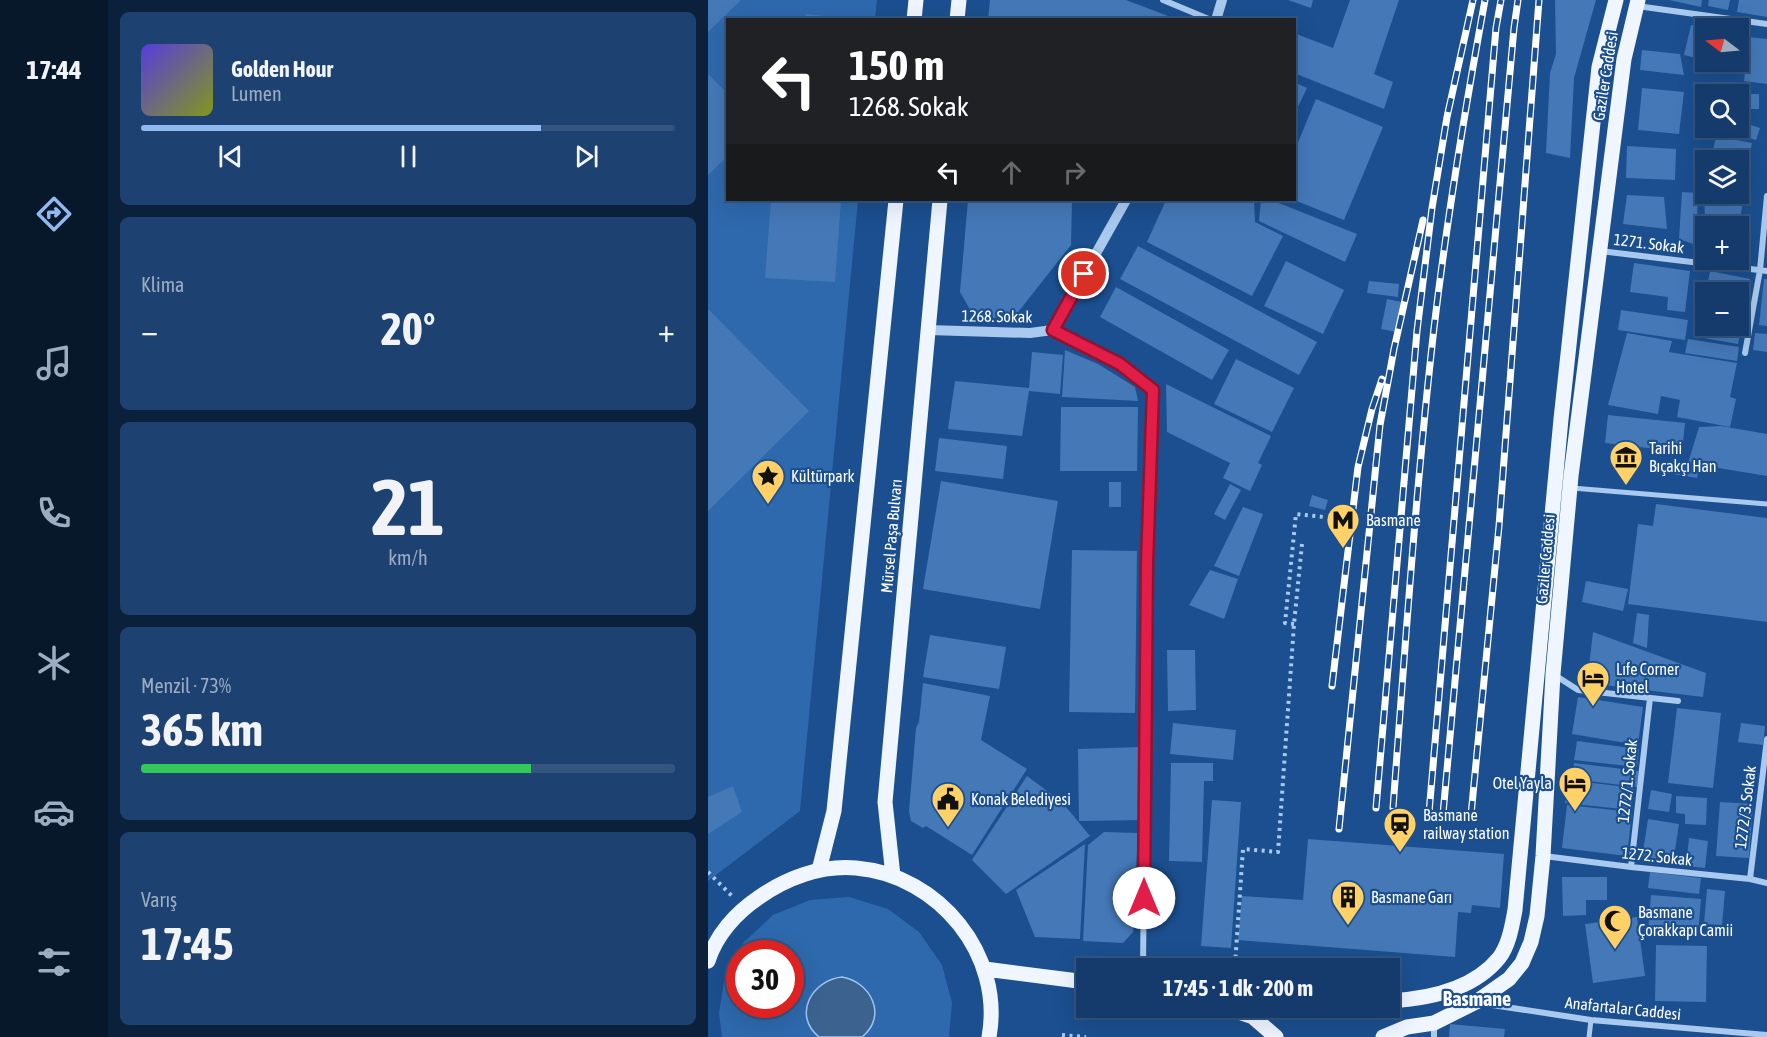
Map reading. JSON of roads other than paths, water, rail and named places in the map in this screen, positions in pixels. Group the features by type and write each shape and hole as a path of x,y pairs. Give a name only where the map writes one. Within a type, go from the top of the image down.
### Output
{"main road":[{"path":"914,18 916,0"},
{"path":"957,18 959,0"},
{"name":"Gaziler Caddesi","path":"1400,1001 1445,993 1473,980 1499,958 1510,935 1515,910 1560,430 1599,67 1616,0"},
{"name":"Gaziler Caddesi","path":"1383,1037 1403,1032 1434,1030 1509,979 1522,963 1531,942 1537,916 1543,856 1553,674 1570,488 1624,60 1637,3"},
{"name":"Mürsel Paşa Bulvarı","path":"819,870 834,811 896,201"},
{"name":"Mürsel Paşa Bulvarı","path":"893,876 885,802 940,201"},
{"path":"708,958 724,931 744,908 778,884 819,870 856,868 893,876 923,890 950,912 971,938 985,969 993,1018 989,1037"},
{"path":"985,969 1076,981"},
{"path":"1254,1018 1276,1037"}],"street":[{"path":"1163,0 1206,18"},
{"path":"1217,18 1222,0"},
{"path":"1637,3 1767,24"},
{"path":"1745,353 1763,271 1767,196"},
{"path":"1053,330 1125,201"},
{"name":"1271. Sokak","path":"1600,251 1763,271"},
{"name":"1268. Sokak","path":"928,330 1030,333 1053,330 1120,364 1153,390 1147,564 1143,958"},
{"path":"1570,488 1767,504"},
{"path":"1553,674 1578,690 1678,701"},
{"name":"1272/1. Sokak","path":"1631,867 1650,698"},
{"name":"1272/3. Sokak","path":"1750,879 1767,739"},
{"name":"1272. Sokak","path":"1543,856 1750,879 1767,883"},
{"name":"Anafartalar Caddesi","path":"1476,1002 1591,1020 1767,1035"},
{"path":"1589,1037 1591,1020"}],"railway":[{"path":"1376,808 1417,331 1432,208 1447,117 1473,0"},
{"path":"1393,808 1416,508 1434,328 1457,164 1485,0"},
{"path":"1429,813 1496,28 1501,0"},
{"path":"1443,814 1518,0"},
{"path":"1471,815 1499,526 1539,0"},
{"path":"1339,829 1380,425 1394,349 1423,220"},
{"path":"1332,686 1358,467 1382,379"}],"place":[{"name":"Tarihi Bıçakçı Han","path":"1626,486"},
{"name":"Kültürpark","path":"768,505"},
{"name":"Basmane","path":"1343,549"},
{"name":"Lıfe Corner Hotel","path":"1593,707"},
{"name":"Otel Yayla","path":"1575,812"},
{"name":"Konak Belediyesi","path":"948,828"},
{"name":"Basmane railway station","path":"1400,853"},
{"name":"Basmane Garı","path":"1348,926"},
{"name":"Basmane Çorakkapı Camii","path":"1615,950"}],"district":[{"name":"Basmane","path":"1477,999"}]}
